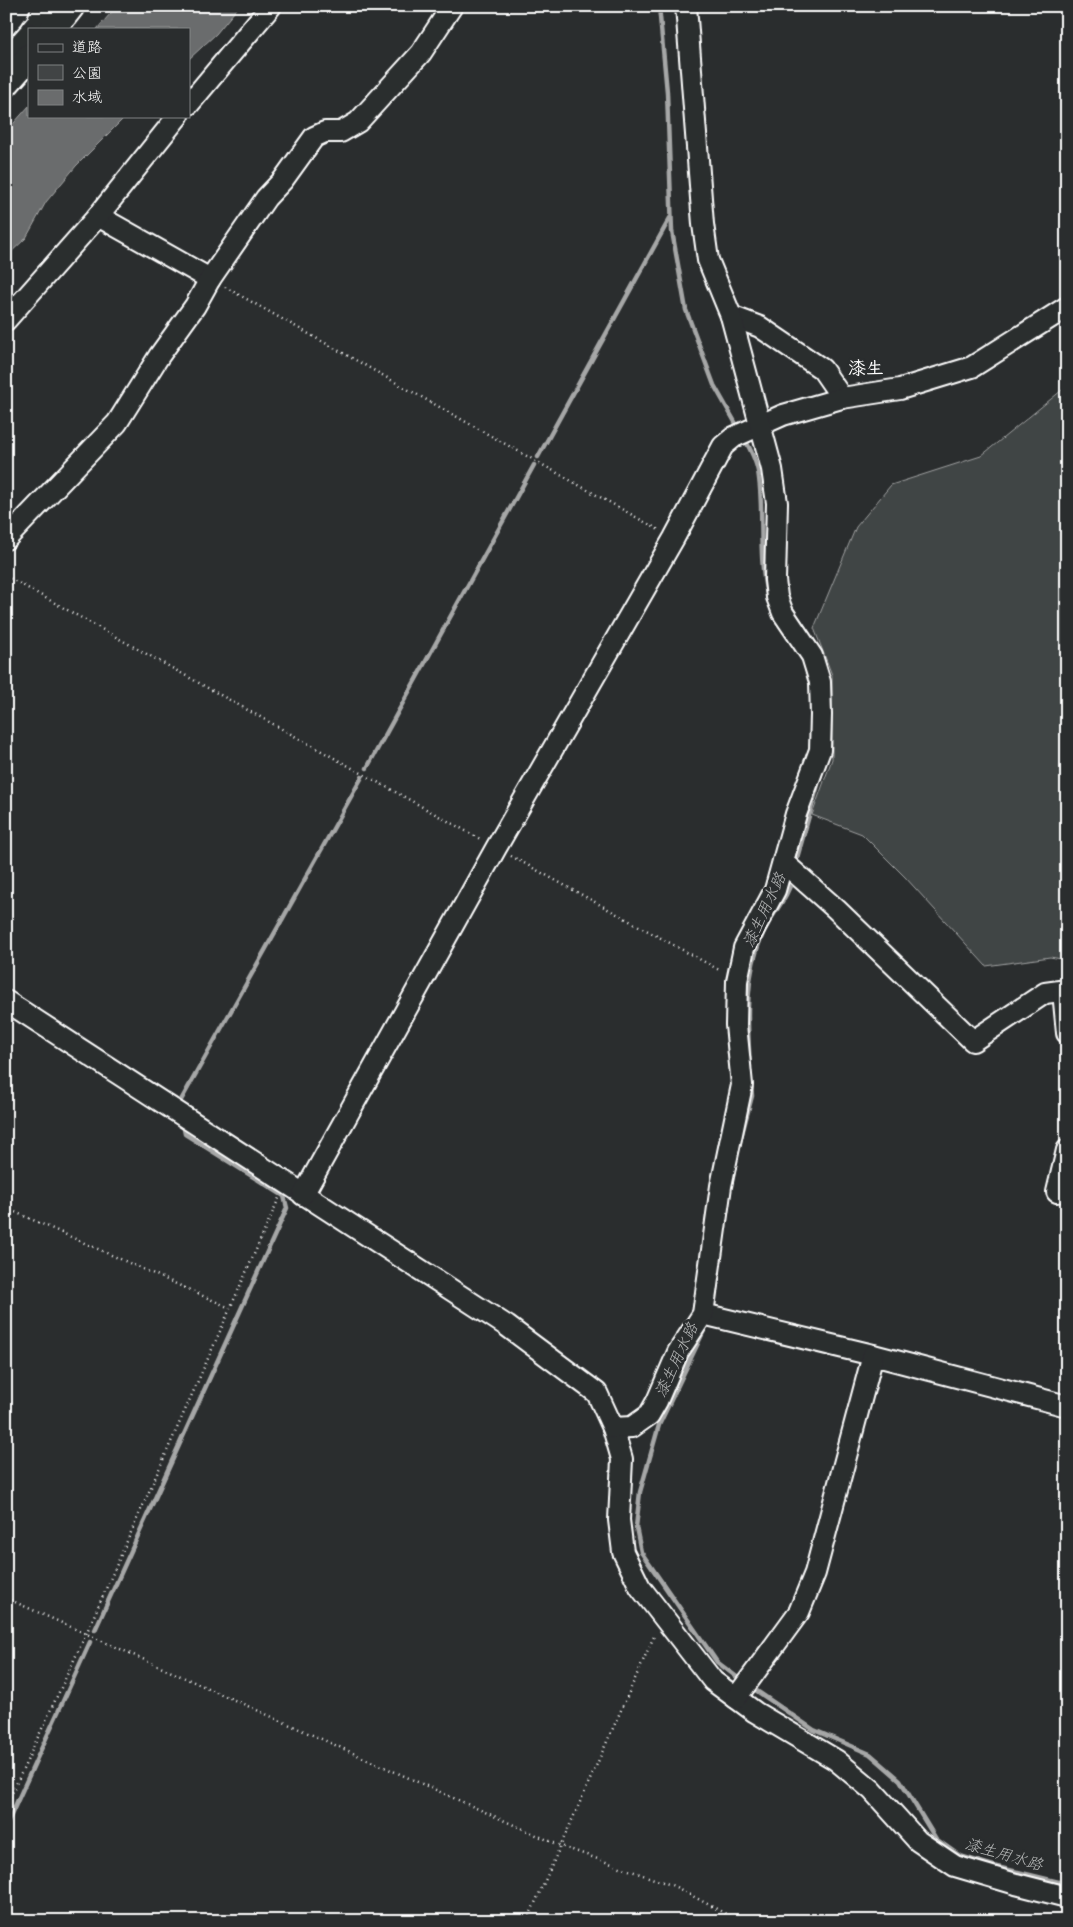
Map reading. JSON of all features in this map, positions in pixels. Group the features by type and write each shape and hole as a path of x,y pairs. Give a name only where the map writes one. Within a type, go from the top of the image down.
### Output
{"main road":[{"path":"53,28 71,6"},
{"path":"6,84 28,58"}],"street":[{"path":"33,28 37,24 43,6"},
{"path":"190,103 271,6"},
{"path":"6,540 117,423 159,356 195,306 210,279 266,198 283,180 314,137 326,132 341,132 358,122 420,53 452,6"},
{"path":"612,1428 632,1427 649,1415 658,1401 678,1352 703,1314 721,1186 742,1085 736,1026 737,980 744,948 775,890 796,814 820,750 822,715 820,682 812,656 783,613 776,597 776,502 772,469 731,316 708,260 703,224 686,6"},
{"path":"6,59 28,34"},
{"path":"6,320 98,216 176,118"},
{"path":"98,216 210,279"},
{"path":"303,1195 496,848 674,538 723,446 734,437 783,415 842,398 900,389 972,367 1067,307"},
{"path":"731,316 760,326 822,369 842,398"},
{"path":"783,862 836,909 972,1041 1045,993 1065,991 1067,1033"},
{"path":"6,1001 507,1326 597,1393 612,1428 622,1459 619,1520 623,1552 640,1587 714,1682 755,1712 836,1760 872,1790 918,1841 954,1866 1067,1897"},
{"path":"1057,1192 1067,1150"},
{"path":"703,1314 873,1355 1067,1406"},
{"path":"736,1698 799,1612 812,1581 873,1355"}],"path":[{"path":"210,279 674,538"},
{"path":"6,576 737,980"},
{"path":"6,1806 86,1634 279,1200"},
{"path":"6,1208 230,1308"},
{"path":"6,1598 561,1846 674,1886 739,1921"},
{"path":"527,1921 663,1616"}],"green space":[{"path":"1067,386 1067,960 1050,957 986,966 905,877 862,834 812,815 832,759 832,675 814,628 856,527 891,485 981,456"}],"water":[{"path":"117,6 239,6 216,34 190,58 190,28 98,28"},
{"path":"28,107 28,118 124,118 76,166 46,202 26,238 6,257 6,132"}],"waterway":[{"path":"659,6 667,92 672,231 686,310 714,385 739,429"},
{"path":"538,457 670,218"},
{"path":"744,438 754,457 758,473 764,580 767,594 771,596"},
{"path":"367,768 534,465"},
{"name":"漆生用水路","path":"789,604 809,635"},
{"name":"漆生用水路","path":"795,865 821,774"},
{"path":"180,1102 362,777"},
{"name":"漆生用水路","path":"750,1067 748,998 753,964 764,931 788,892 793,877"},
{"name":"漆生用水路","path":"739,1145 752,1096 751,1084"},
{"path":"95,1630 287,1208 284,1196 185,1134 183,1124"},
{"name":"漆生用水路","path":"708,1322 659,1425 640,1492 636,1527 641,1552 717,1662 742,1681"},
{"path":"6,1826 90,1642"},
{"name":"漆生用水路","path":"751,1687 814,1730 870,1754 900,1780 936,1839 960,1856 1067,1884"}],"district":[{"name":"漆生","path":"866,368"}]}
